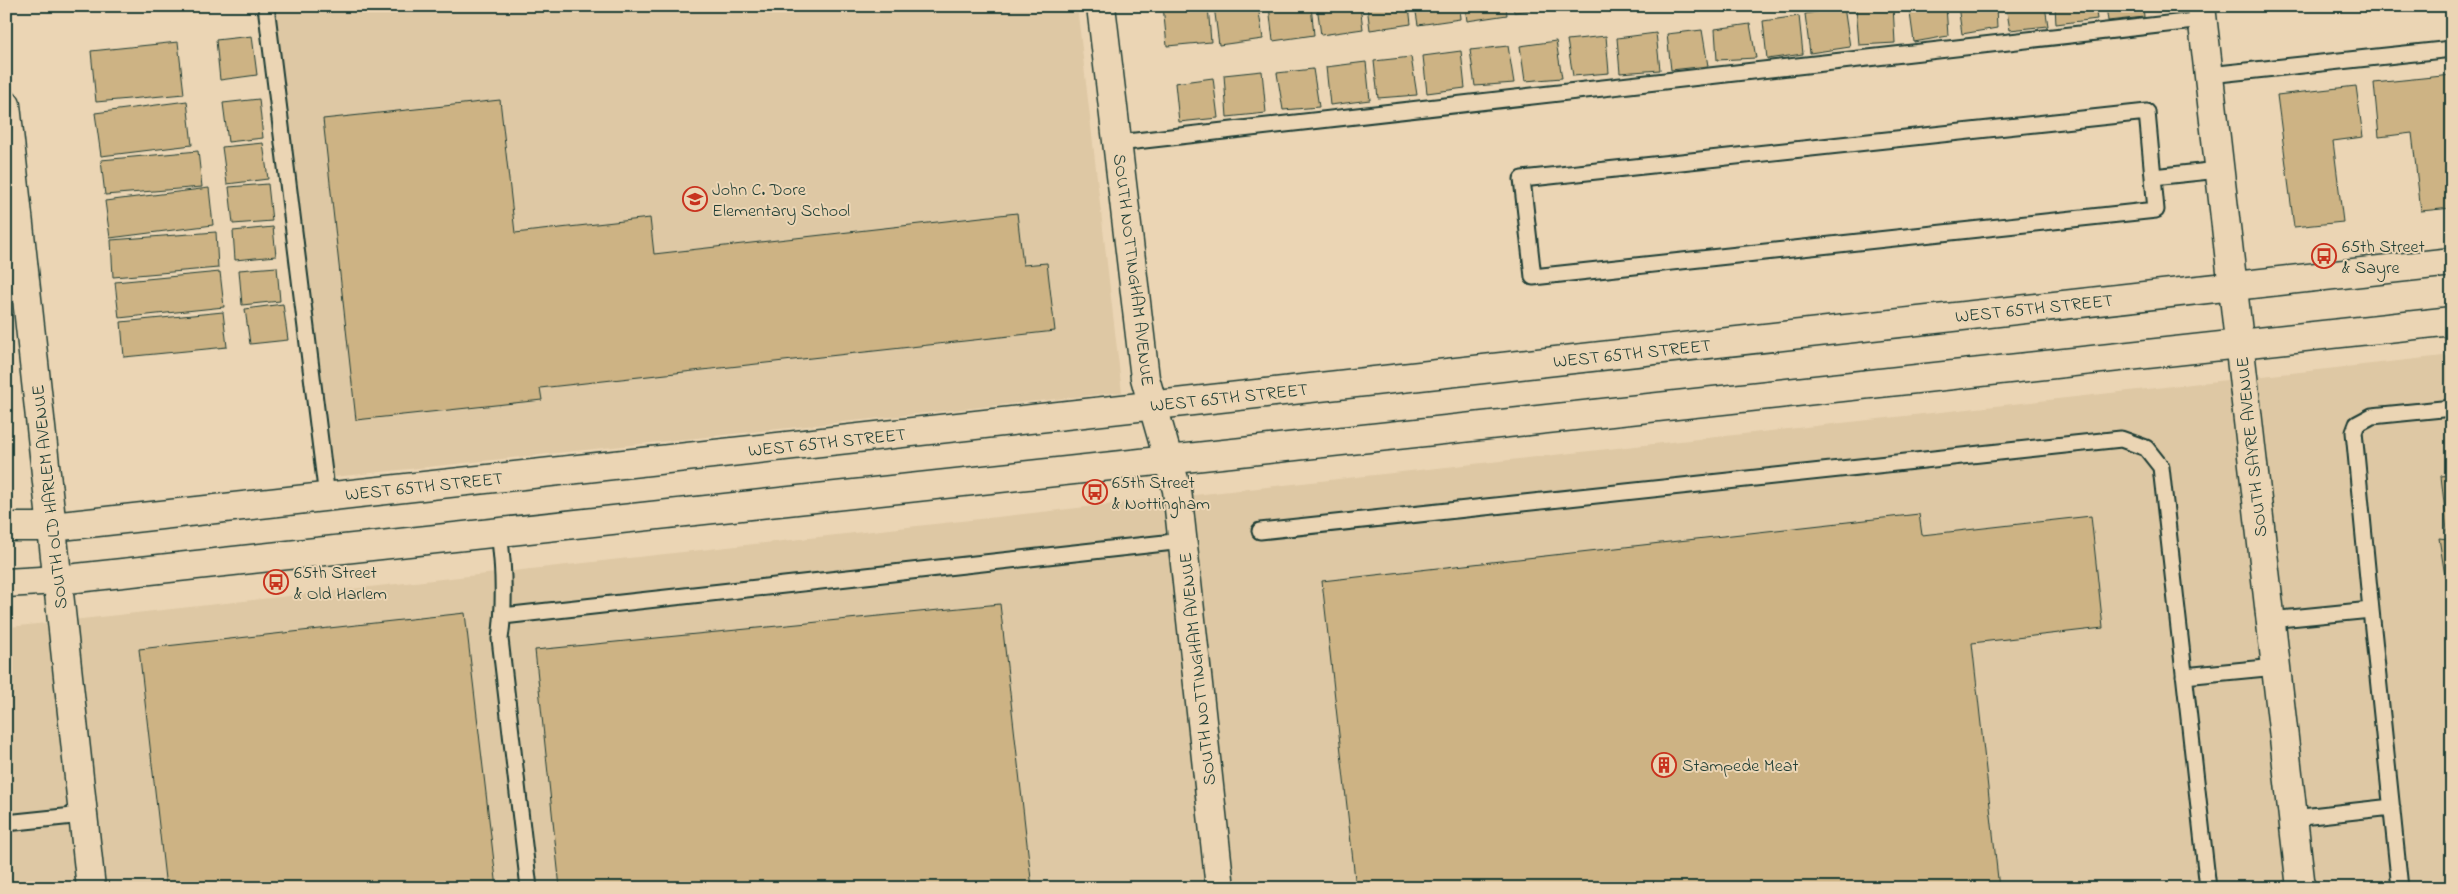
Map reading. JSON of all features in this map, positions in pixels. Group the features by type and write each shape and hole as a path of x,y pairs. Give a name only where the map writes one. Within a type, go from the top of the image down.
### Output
{"street":[{"name":"SOUTH NOTTINGHAM AVENUE","path":"1101,6 1145,378 1177,490 1184,541 1220,888"},
{"name":"SOUTH SAYRE AVENUE","path":"2202,13 2301,888"},
{"name":"SOUTH OLD HARLEM AVENUE","path":"6,105 91,888"},
{"name":"WEST 65TH STREET","path":"6,527 52,527 2452,262"},
{"path":"6,583 58,580 2452,321"}],"lane":[{"path":"266,6 327,497"},
{"path":"1118,143 2202,13"},
{"path":"2209,75 2452,48"},
{"path":"2147,112 2153,176 2156,210 1533,277 1522,179 2147,112"},
{"path":"2153,176 2219,170"},
{"path":"2400,888 2354,432 2357,424 2372,416 2452,408"},
{"path":"1260,531 2121,440 2146,448 2161,467 2208,888"},
{"path":"499,532 503,564 503,616 500,639 529,888"},
{"path":"503,616 1184,541"},
{"path":"2270,620 2371,610"},
{"path":"2184,676 2276,667"},
{"path":"2293,818 2392,807"},
{"path":"6,823 83,815"}],"shaded area":[{"name":"John C. Dore Elementary School","path":"266,6 1077,6 1122,392 325,478"},
{"path":"2452,355 2452,888 6,888 6,594 10,627"}],"building":[{"path":"1163,6 1208,6 1211,42 1167,46"},
{"path":"1214,6 1258,6 1263,39 1219,45"},
{"path":"1269,6 1311,6 1314,35 1273,41"},
{"path":"1317,6 1360,6 1363,29 1321,35"},
{"path":"1367,6 1409,6 1411,24 1370,30"},
{"path":"1415,6 1459,6 1460,19 1418,25"},
{"path":"1465,6 1506,6 1507,15 1467,21"},
{"path":"1513,6 1556,6 1556,7 1514,12"},
{"path":"1856,6 1893,6 1895,43 1859,45"},
{"path":"1909,6 1946,6 1948,36 1914,42"},
{"path":"1958,6 1996,6 1997,28 1962,34"},
{"path":"2006,6 2045,6 2048,26 2010,30"},
{"path":"2055,6 2095,6 2097,19 2056,24"},
{"path":"2106,6 2143,6 2144,17 2108,21"},
{"path":"1844,7 1850,47 1810,53 1805,14"},
{"path":"1799,16 1803,54 1767,59 1763,21"},
{"path":"1750,24 1756,58 1717,60 1715,29"},
{"path":"1702,30 1708,66 1671,70 1667,34"},
{"path":"1656,33 1660,70 1620,73 1617,38"},
{"path":"252,36 257,75 220,80 216,40"},
{"path":"1606,36 1609,73 1573,76 1567,40"},
{"path":"1556,41 1562,78 1525,81 1520,46"},
{"path":"178,42 184,94 96,102 91,51"},
{"path":"1508,46 1514,83 1475,86 1470,50"},
{"path":"1461,51 1465,88 1427,93 1423,56"},
{"path":"1411,57 1417,95 1378,98 1374,61"},
{"path":"1366,62 1370,100 1330,105 1326,67"},
{"path":"1313,69 1319,107 1283,110 1277,73"},
{"path":"1262,71 1266,113 1227,117 1224,75"},
{"path":"2452,75 2452,208 2421,211 2412,133 2379,137 2374,83"},
{"path":"1213,78 1218,118 1179,122 1175,83"},
{"path":"2356,86 2363,137 2333,141 2343,222 2294,227 2277,95"},
{"path":"259,99 263,138 228,142 223,103"},
{"path":"500,100 515,233 650,218 654,254 1017,213 1023,265 1047,263 1055,331 540,388 542,400 356,420 323,119"},
{"path":"187,101 192,145 101,156 95,113"},
{"path":"263,143 268,179 227,184 222,147"},
{"path":"198,151 202,187 105,195 101,160"},
{"path":"268,184 272,221 233,224 229,187"},
{"path":"209,188 213,225 110,238 105,201"},
{"path":"273,227 276,256 235,260 233,231"},
{"path":"216,232 218,268 113,277 111,240"},
{"path":"277,267 280,301 242,305 239,270"},
{"path":"220,272 224,307 119,318 115,282"},
{"path":"283,304 288,340 250,344 245,309"},
{"path":"223,312 227,347 124,357 121,322"},
{"path":"2452,475 2452,575 2445,576 2439,538 2448,539 2441,476"},
{"name":"Stampede Meat","path":"1919,514 1922,535 2091,516 2103,628 1972,643 1999,888 1356,888 1322,581"},
{"path":"1000,604 1032,888 560,888 535,650"},
{"path":"465,613 497,888 166,888 139,649"},
{"path":"2447,842 2452,842 2452,885"}],"place":[{"name":"John C. Dore Elementary School","path":"695,199"},
{"name":"65th Street & Sayre","path":"2324,256"},
{"name":"65th Street & Nottingham","path":"1095,492"},
{"name":"65th Street & Old Harlem","path":"276,582"},
{"name":"Stampede Meat","path":"1664,765"}]}
